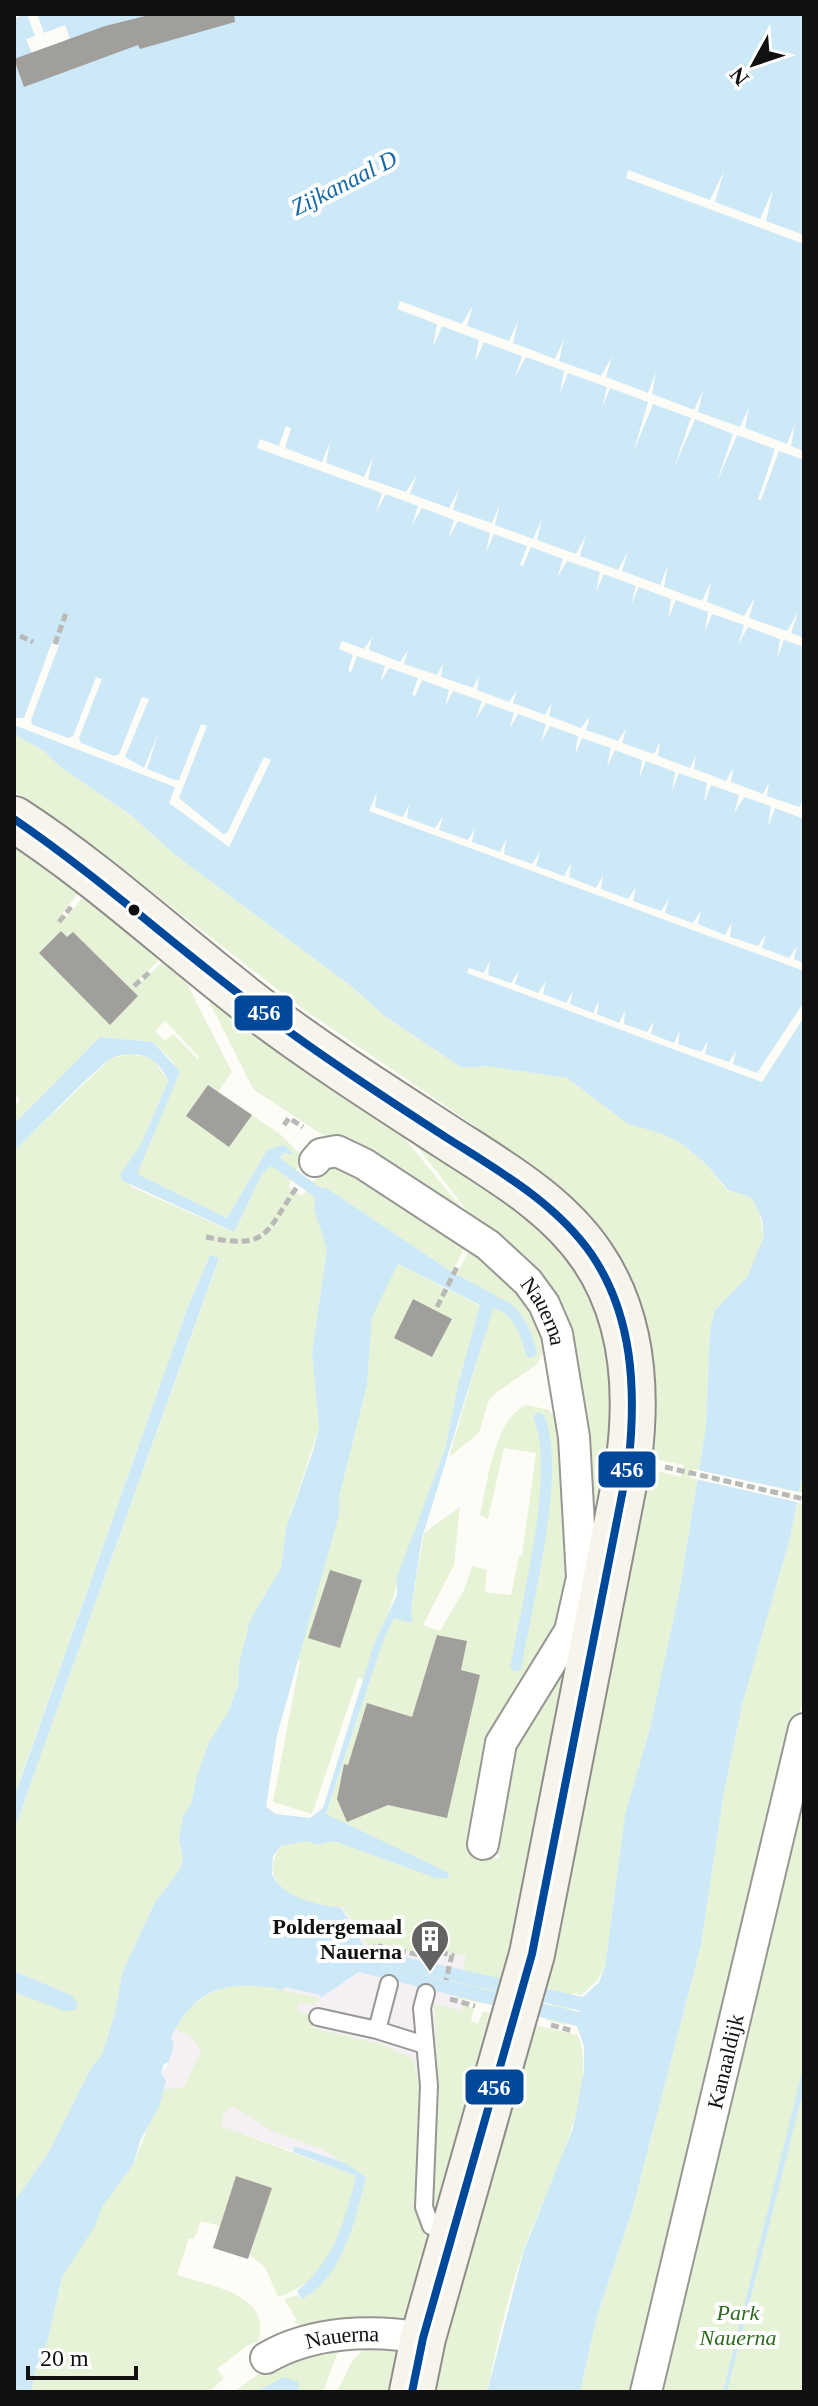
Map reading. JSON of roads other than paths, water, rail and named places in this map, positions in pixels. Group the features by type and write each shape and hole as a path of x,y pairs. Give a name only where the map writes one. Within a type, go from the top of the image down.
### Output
{"street":[{"name":"Nauerna","path":"14,819 95,877 262,1012 518,1184 556,1216 591,1254 607,1280 622,1318 630,1357 633,1401 629,1459 590,1601 532,1954 423,2338 412,2392"},
{"name":"Nauerna","path":"315,1161 321,1154 337,1151 364,1164 488,1245 521,1274 544,1304 557,1334 574,1437 590,1601 501,1743 483,1844"},
{"name":"Kanaaldijk","path":"646,2392 804,1729"},
{"name":"Nauerna","path":"266,2358 297,2344 329,2336 396,2334 423,2338"}],"lane":[{"path":"377,2030 389,1984"},
{"path":"426,1993 422,2008 429,2086 424,2207 427,2220 436,2231 452,2235"},
{"path":"318,2017 425,2045"}],"water":[{"name":"Zijkanaal D","path":"25,14 804,14 804,1465 790,1538 743,1701 724,1792 701,1945 632,2211 596,2320 580,2392 487,2392 524,2250 573,2128 584,2071 584,2046 577,2026 359,1972 320,1998 320,1995 284,1987 283,1990 231,1987 216,1990 191,2007 171,2038 174,2044 169,2062 164,2064 161,2074 166,2081 159,2107 141,2139 133,2165 102,2207 95,2226 62,2277 47,2343 36,2368 31,2392 14,2392 14,2202 48,2153 91,2068 102,2055 115,2013 122,1973 154,1904 180,1869 183,1857 179,1840 183,1816 191,1804 209,1742 227,1714 238,1686 239,1664 250,1620 281,1568 286,1528 319,1428 312,1353 327,1249 314,1209 315,1195 325,1187 452,1272 497,1296 422,1538 411,1610 412,1623 394,1618 383,1641 326,1814 447,1872 450,1878 435,1878 334,1841 317,1845 307,1841 281,1846 273,1856 272,1874 293,1895 341,1908 365,1948 583,1997 599,1982 605,1967 625,1815 650,1728 680,1588 706,1426 710,1329 715,1310 748,1276 764,1236 762,1219 752,1198 728,1190 705,1163 682,1144 663,1134 628,1124 567,1078 487,1066 462,1068 386,1017 351,986 174,854 132,816 59,766 44,751 14,734 14,19","holes":["398,1264 480,1305 457,1388 446,1446 397,1577 397,1595 374,1644 323,1808 310,1818 276,1814 266,1807 277,1735 339,1515 339,1497 367,1385 372,1317","362,1960 581,2011 579,2012"]},
{"path":"100,1037 153,1042 180,1072 137,1174 227,1218 267,1150 284,1145 294,1154 284,1153 262,1174 234,1232 123,1181 120,1175 141,1144 168,1081 159,1066 146,1057 131,1054 107,1061 14,1151 14,1124"},
{"path":"210,1255 219,1258 14,1830 14,1797 187,1309"},
{"path":"14,1971 71,1995 78,2003 75,2010 64,2011 14,1992"},
{"path":"804,2064 804,2087 727,2392 723,2392"},
{"path":"295,2146 345,2163 366,2177 352,2228 338,2262 316,2289 302,2299 297,2291 329,2253 342,2224 356,2176 293,2152"},
{"path":"284,2377 299,2382 298,2392 256,2392"}],"waterway":[{"path":"266,1163 270,1158 328,1200"},
{"path":"487,1302 504,1306 517,1318 531,1352"},
{"path":"516,1666 544,1504 547,1471 545,1441 539,1418"}],"place":[{"name":"Poldergemaal Nauerna","path":"430,1973"}],"park label":[{"name":"Park Nauerna","path":"738,2324"}]}
